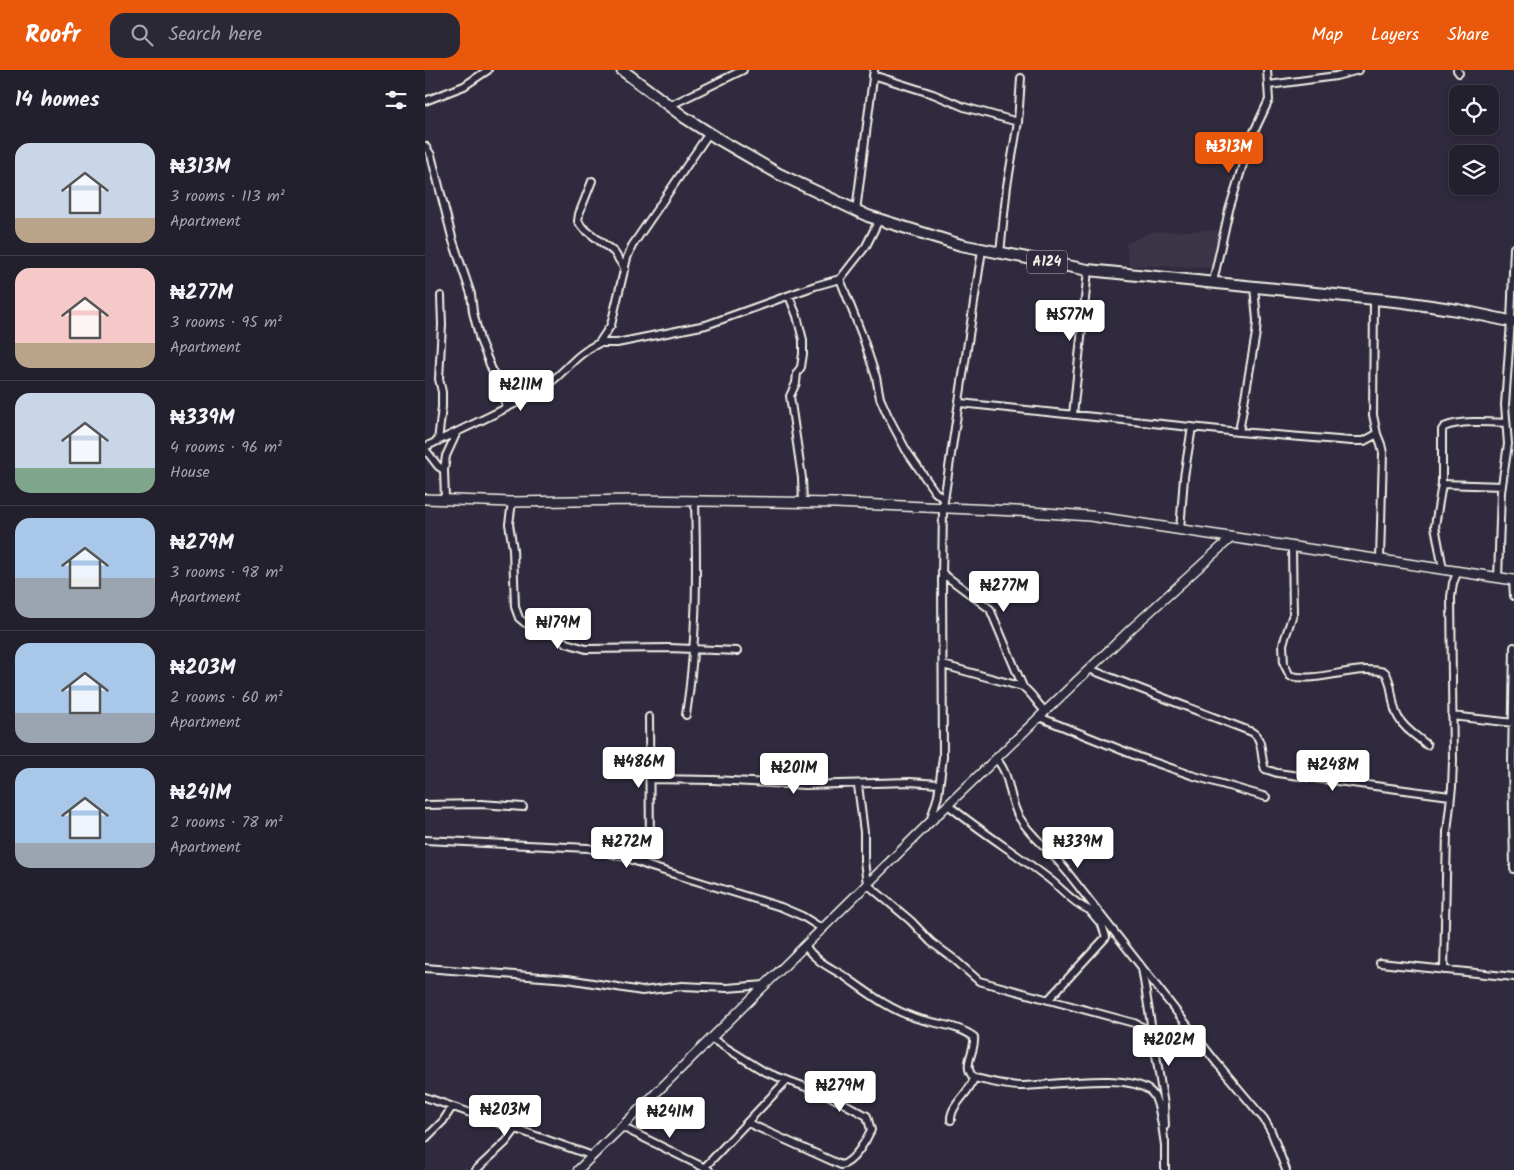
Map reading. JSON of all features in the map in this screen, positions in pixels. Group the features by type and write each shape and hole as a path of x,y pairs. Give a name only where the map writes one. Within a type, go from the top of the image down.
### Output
{"highway":[{"name":"A124","path":"622,70 709,134 779,174 856,211 961,246 1088,270 1254,286 1458,310 1513,322"}],"main road":[{"path":"425,499 512,502 944,503 1090,516 1513,580"}],"street":[{"path":"425,101 464,86 488,70"},
{"path":"669,106 743,70"},
{"path":"1213,282 1237,183 1251,138 1269,100 1267,70"},
{"path":"1269,85 1336,76 1359,70"},
{"path":"856,211 874,72 964,107 1018,122"},
{"path":"1000,254 1007,186 1018,122 1021,78"},
{"path":"599,343 611,325 631,246 709,134"},
{"path":"425,146 431,155 453,241 471,294 480,340 507,408"},
{"path":"592,181 578,221 582,227 614,252 625,269"},
{"path":"444,470 438,466 425,448 507,408 541,389 554,380 575,357 588,348 599,343 617,343 706,325 840,279 867,246 879,220"},
{"path":"1498,578 1502,486 1508,444 1505,405 1513,322 1514,248"},
{"path":"929,823 938,796 943,757 942,573 944,503 982,250"},
{"path":"1073,415 1088,270"},
{"path":"840,279 862,335 880,398 888,416 906,450 944,503"},
{"path":"1239,432 1256,333 1257,321 1254,286"},
{"path":"438,441 442,407 442,392 439,379 442,325 441,296"},
{"path":"789,296 797,316 803,340 802,364 797,373 796,383 791,396 802,478 803,502"},
{"path":"1374,300 1373,415 1383,453 1380,560"},
{"path":"960,403 1239,432 1351,441 1364,440 1377,434"},
{"path":"1443,569 1435,526 1443,484 1442,430 1444,427 1480,422 1506,423"},
{"path":"1180,530 1184,477 1192,427"},
{"path":"445,499 444,470 446,456 457,432"},
{"path":"1443,484 1502,486"},
{"path":"686,715 694,649 697,580 695,501"},
{"path":"512,502 509,524 513,550 515,608 519,618 525,624 550,630 566,643 586,649 613,647 737,651"},
{"path":"578,1170 929,823 1196,568 1231,538"},
{"path":"1292,548 1293,614 1283,644 1284,664 1290,676 1302,679 1357,670 1375,669 1385,672 1390,679 1396,716 1403,726 1427,745"},
{"path":"1444,970 1447,832 1453,770 1451,597 1457,571"},
{"path":"942,573 991,608 1023,687"},
{"path":"1513,580 1514,596"},
{"path":"1514,647 1514,869"},
{"path":"943,665 1023,687 1032,694 1042,714 1139,757 1191,775 1266,797"},
{"path":"1089,669 1252,732 1259,739 1262,763 1265,770 1295,776 1451,796"},
{"path":"1452,716 1513,723"},
{"path":"641,863 650,847 649,717"},
{"path":"996,759 1003,765 1006,772 1013,804 1019,817 1037,841 1049,851 1068,873 1216,1062 1264,1119 1271,1131 1286,1170"},
{"path":"650,779 805,785 858,785 909,782 939,784"},
{"path":"858,785 864,832 864,861 867,884 895,907 931,942 979,981 1134,1023 1153,1035"},
{"path":"425,806 481,804 523,808"},
{"path":"948,805 1047,877 1078,905 1101,915"},
{"path":"425,840 588,848 625,857 718,889 743,894 781,907 802,916 823,929"},
{"path":"1048,1000 1106,937 1101,925 1090,911"},
{"path":"805,946 820,963 883,1003 908,1015 955,1028 974,1037 975,1045 968,1066 974,1078 1017,1086 1121,1082 1135,1083 1146,1088 1154,1094 1165,1145"},
{"path":"1380,963 1514,977"},
{"path":"1142,967 1164,1105 1165,1170"},
{"path":"425,968 568,978 642,990 670,987 727,988 765,985"},
{"path":"712,1039 765,1072 830,1096 867,1116 871,1130 849,1162 841,1165 747,1123"},
{"path":"951,1120 953,1112 970,1088 974,1078"},
{"path":"621,1127 707,1169 787,1080"},
{"path":"425,1097 593,1156"},
{"path":"425,1138 443,1121 452,1107"},
{"path":"476,1170 506,1142 515,1129"}],"shaded area":[{"path":"1218,230 1213,268 1129,265 1126,244 1151,232"}]}
